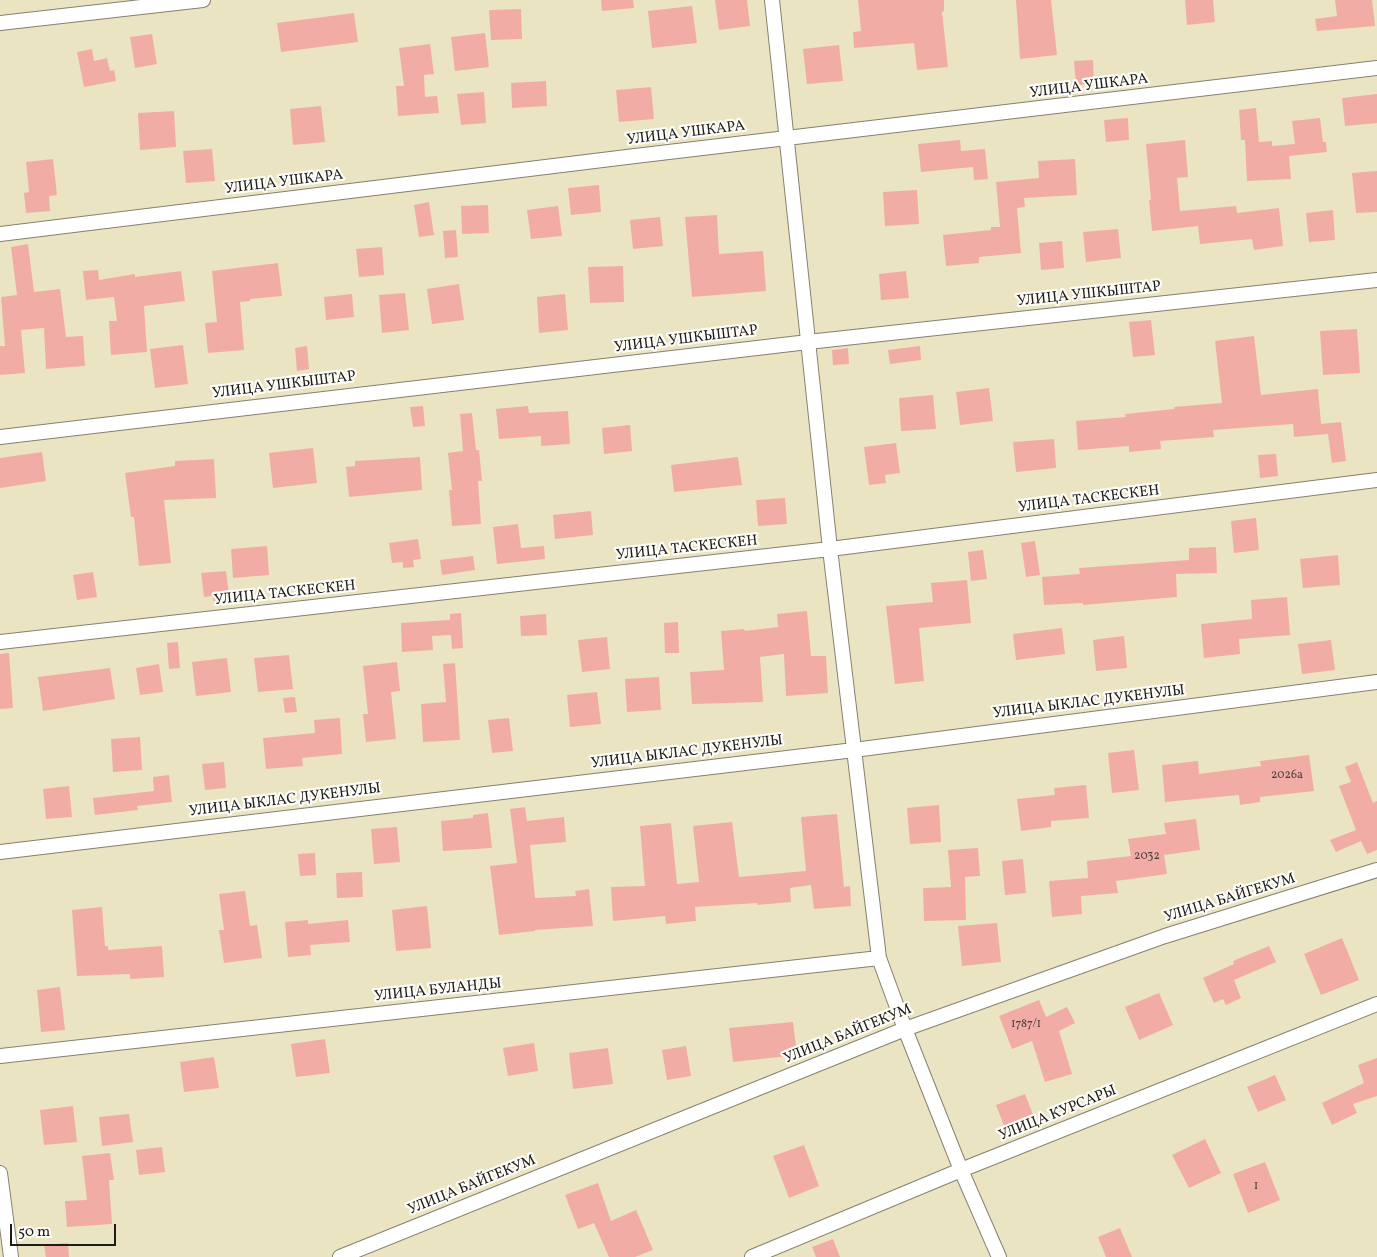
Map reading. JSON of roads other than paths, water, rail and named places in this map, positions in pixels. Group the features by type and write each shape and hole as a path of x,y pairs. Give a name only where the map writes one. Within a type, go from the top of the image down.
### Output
{"street":[{"path":"0,24 204,0"},
{"path":"772,0 785,138 830,549 879,958 961,1170 1000,1257"},
{"name":"УЛИЦА УШКАРА","path":"0,234 1377,68"},
{"name":"УЛИЦА УШКЫШТАР","path":"0,437 808,342 1377,280"},
{"name":"УЛИЦА ТАСКЕСКЕН","path":"0,642 830,549 1377,480"},
{"name":"УЛИЦА ЫКЛАС ДУКЕНУЛЫ","path":"0,852 854,750 1377,682"},
{"name":"УЛИЦА БАЙГЕКУМ","path":"340,1257 905,1029 1165,936 1377,870"},
{"name":"УЛИЦА БУЛАНДЫ","path":"0,1056 879,958"},
{"name":"УЛИЦА КУРСАРЫ","path":"752,1257 961,1170 1377,1004"},
{"path":"0,1174 11,1257"}]}
